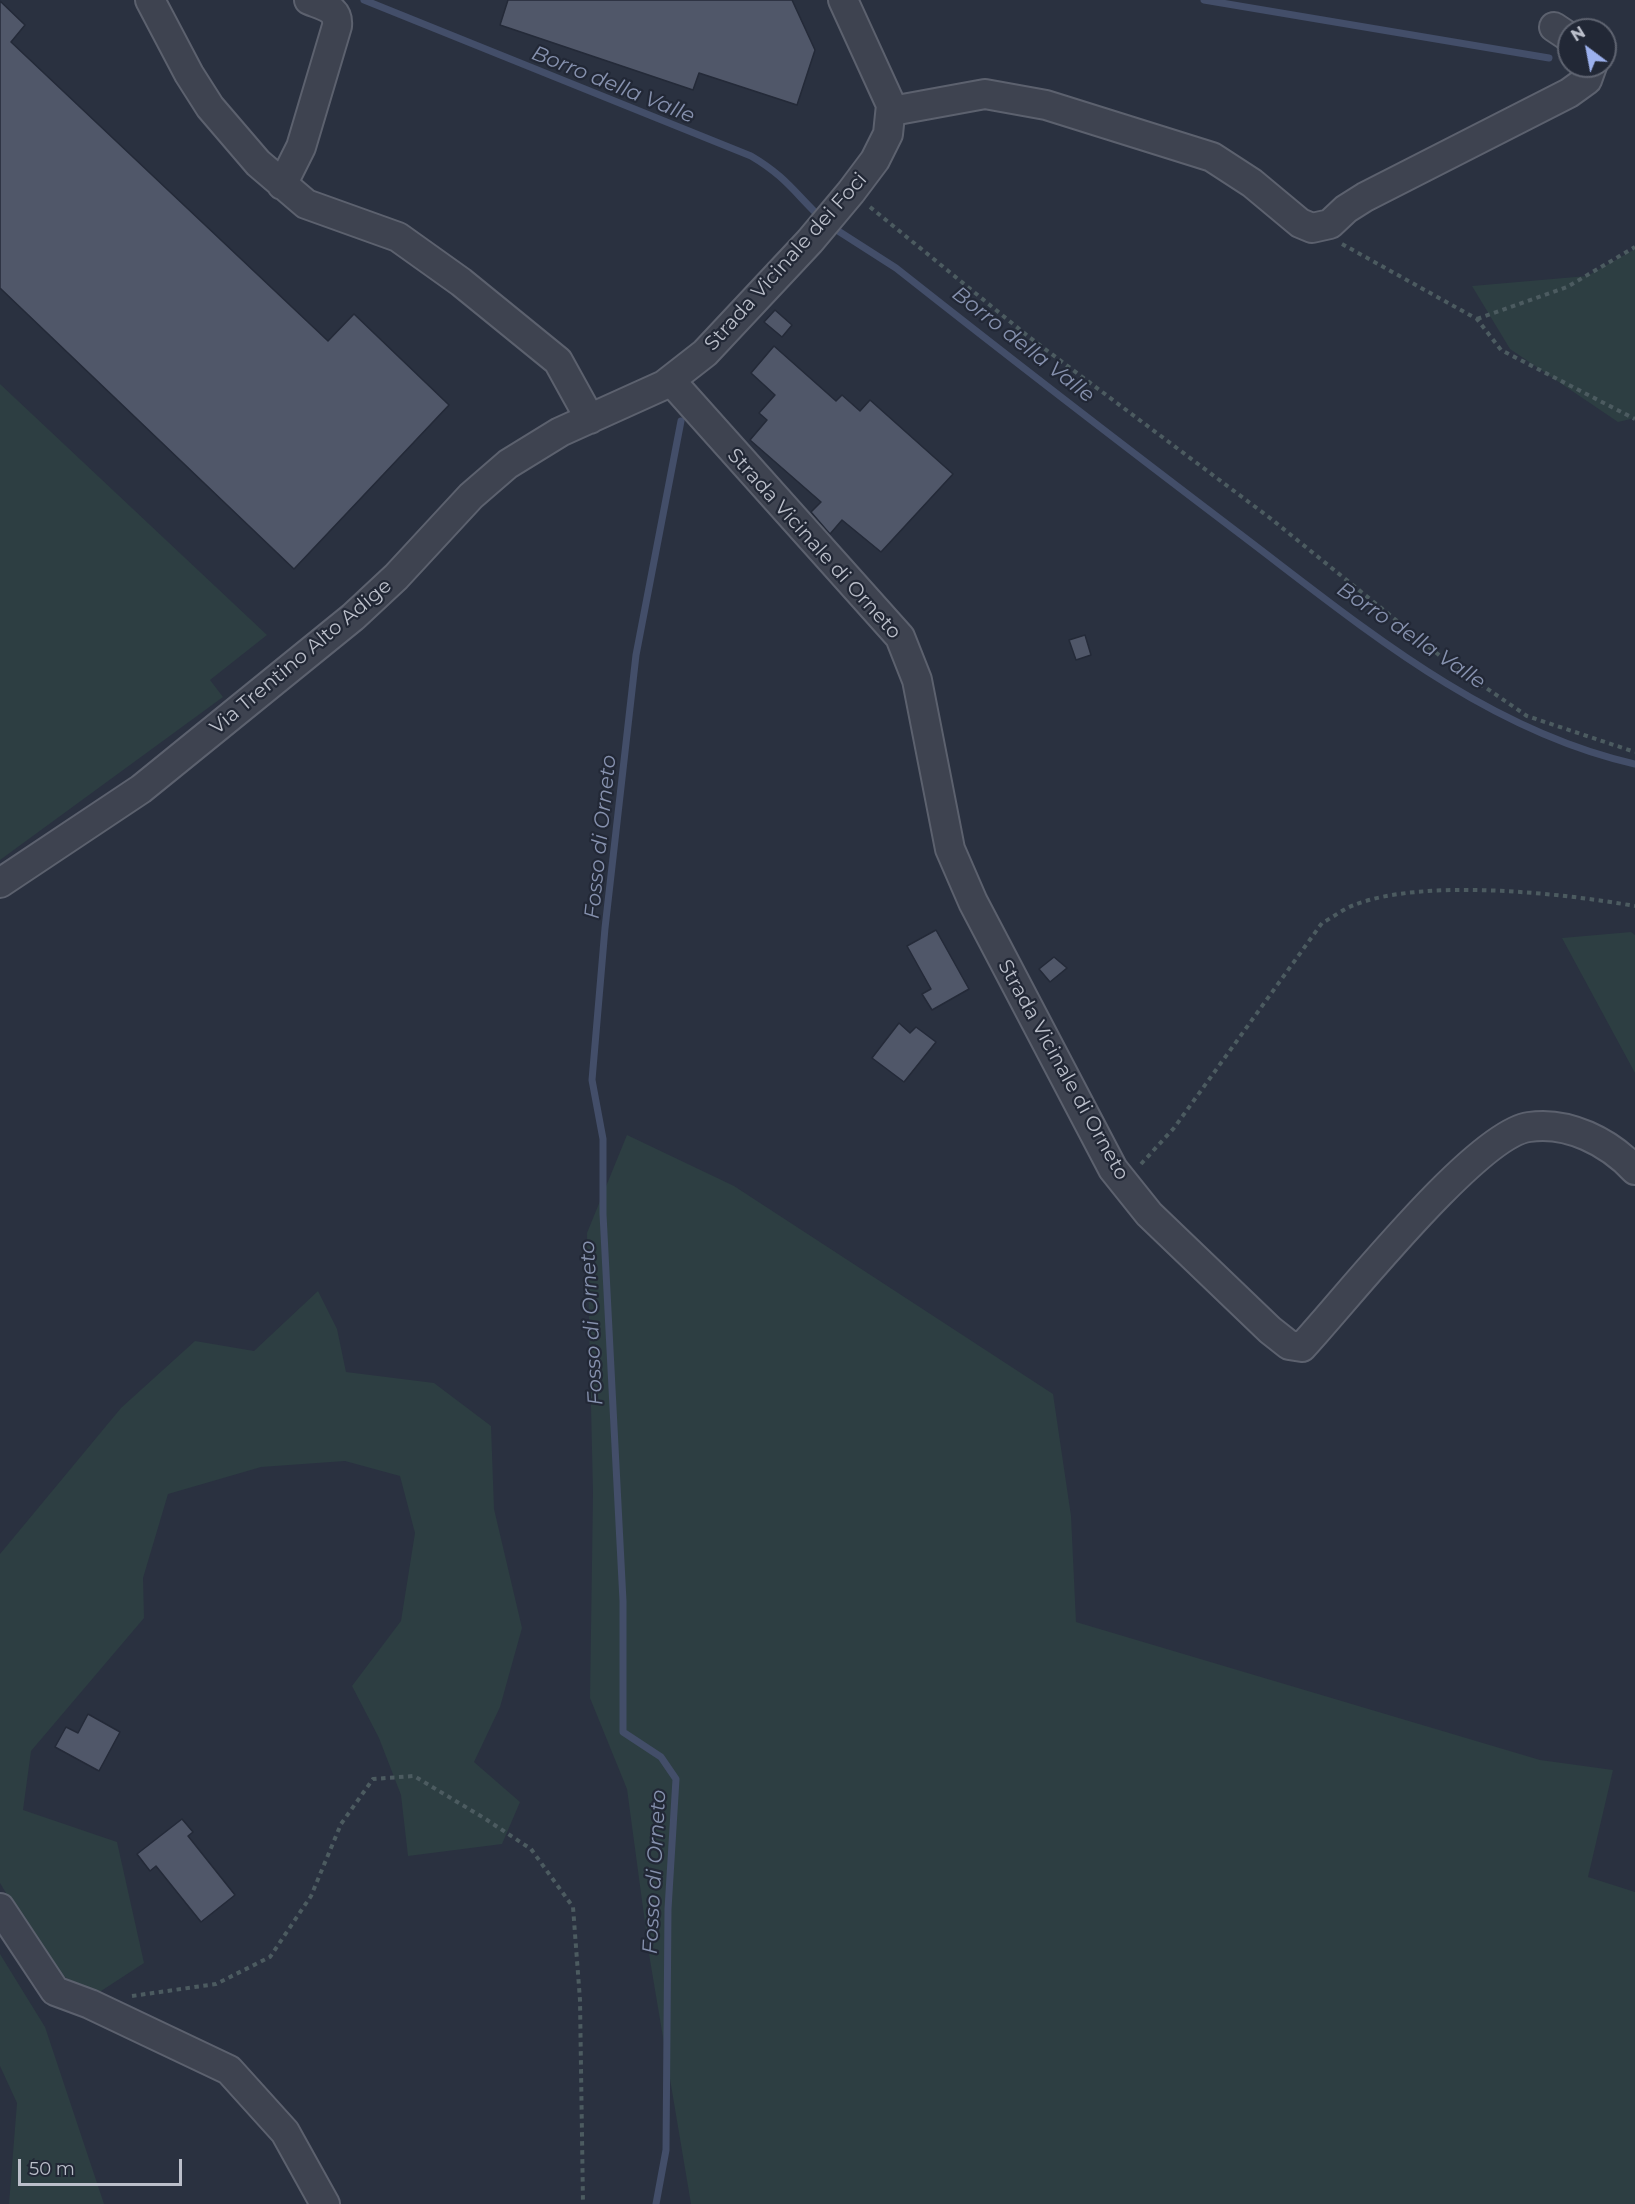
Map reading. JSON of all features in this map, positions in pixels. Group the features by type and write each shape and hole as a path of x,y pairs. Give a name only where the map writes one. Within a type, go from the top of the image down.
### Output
{"street":[{"path":"150,0 189,74 216,116 250,156 311,207 398,237 436,262 558,361 590,419"},
{"path":"282,185 301,147 337,26 337,16 333,10 309,0"},
{"path":"843,0 883,84 892,111 985,94 1046,105 1212,157 1244,177 1300,223 1312,228 1330,225 1346,209 1365,197 1569,93 1588,78"},
{"name":"Strada Vicinale dei Foci","path":"671,381 705,353 810,241 851,192 883,147 890,128 892,111"},
{"name":"Via Trentino Alto Adige","path":"0,883 147,784 353,617 396,578 471,496 499,471 534,446 671,381"},
{"name":"Strada Vicinale di Orneto","path":"671,381 900,637 917,680 950,849 973,902 1113,1169 1149,1214 1270,1330 1289,1345 1302,1347 1426,1208 1489,1146 1528,1127 1577,1129 1635,1170"},
{"path":"0,1908 55,1990 90,2004 229,2070 285,2132 325,2204"}],"path":[{"path":"851,192 1029,337 1270,518 1444,659 1527,716 1635,752"},
{"path":"1312,228 1477,319 1501,351 1635,419"},
{"path":"1477,319 1567,287 1635,247"},
{"path":"1124,1183 1174,1128 1322,923 1353,905 1406,892 1510,891 1635,906"},
{"path":"90,2004 216,1984 270,1957 311,1896 341,1824 373,1779 414,1776 531,1849 573,1907 580,2000 583,2204"}],"shaded area":[{"path":"1635,249 1635,418 1618,422 1510,349 1472,286 1587,276"},
{"path":"0,384 267,635 210,680 223,697 0,860"},
{"path":"1631,932 1635,935 1635,1073 1562,938"},
{"path":"627,1135 734,1186 1053,1394 1071,1516 1076,1622 1540,1760 1613,1770 1588,1877 1635,1892 1635,2204 691,2204 650,1960 627,1789 590,1698 593,1493 587,1233"},
{"path":"318,1291 337,1329 346,1372 434,1383 491,1426 494,1509 522,1628 500,1707 474,1762 520,1802 502,1844 408,1856 401,1795 379,1738 352,1686 401,1621 415,1533 400,1476 345,1461 261,1467 168,1494 143,1578 144,1618 31,1751 23,1810 117,1842 144,1963 98,1993 83,1989 50,1967 0,1883 0,1554 121,1408 195,1341 254,1351"},
{"path":"0,1954 45,2027 104,2204 9,2204 17,2103 0,2066"}],"building":[{"path":"508,0 792,0 815,50 797,105 699,73 693,90 500,25"},
{"path":"0,1 25,25 11,42 328,341 354,314 449,405 294,569 0,288"},
{"path":"775,310 792,325 782,337 764,322"},
{"path":"774,346 836,401 842,395 860,411 870,400 953,474 881,552 842,520 830,534 811,512 821,502 750,440 767,420 759,413 775,395 751,373"},
{"path":"1085,635 1091,655 1076,660 1069,640"},
{"path":"936,930 969,989 932,1010 922,994 931,989 907,946"},
{"path":"1054,957 1067,968 1050,982 1039,969"},
{"path":"899,1023 910,1033 916,1027 936,1042 904,1082 872,1058"},
{"path":"88,1714 120,1732 99,1771 55,1747 66,1727 78,1733"},
{"path":"182,1819 193,1832 188,1836 235,1895 201,1922 156,1866 150,1871 137,1854"}],"waterway":[{"name":"Borro della Valle","path":"364,0 751,156 781,178 821,218"},
{"path":"1204,0 1549,58"},
{"name":"Borro della Valle","path":"832,227 896,268 1067,402 1378,638 1475,700 1526,727 1580,748 1635,764"},
{"name":"Fosso di Orneto","path":"656,2204 666,2150 668,1909 676,1779 661,1757 623,1732 623,1601 603,1214 603,1139 592,1080 605,928 636,655 681,421"}]}
